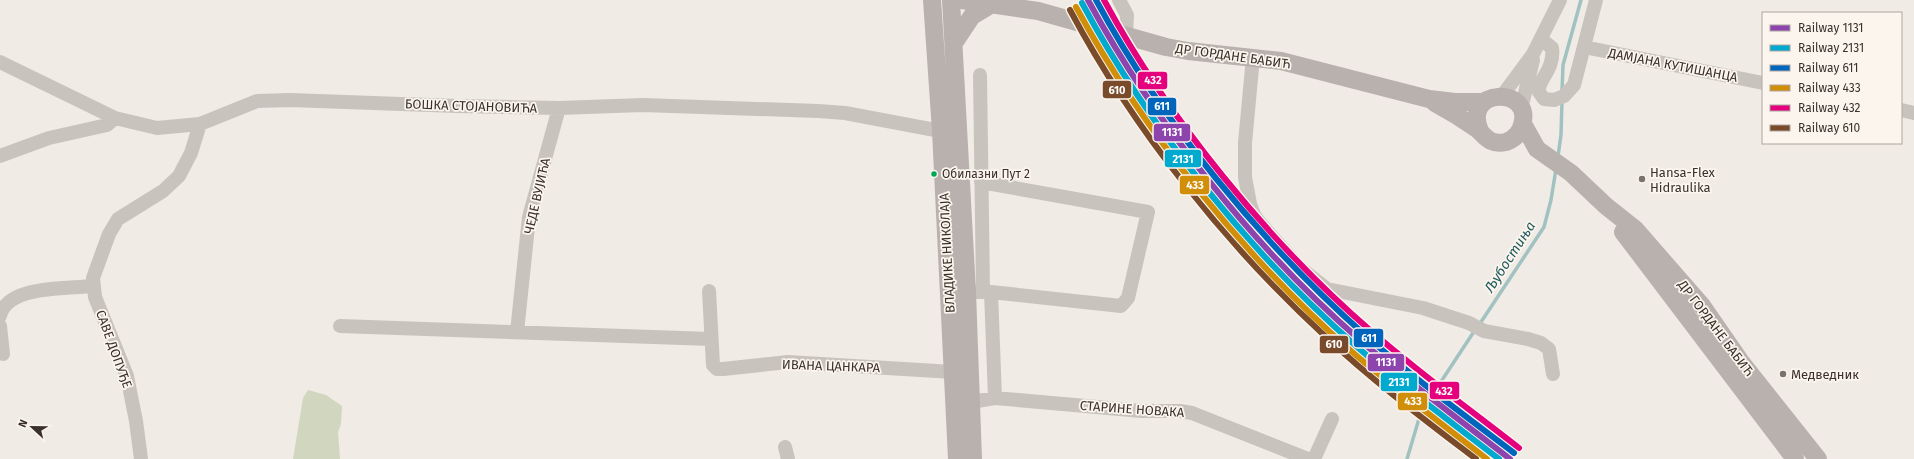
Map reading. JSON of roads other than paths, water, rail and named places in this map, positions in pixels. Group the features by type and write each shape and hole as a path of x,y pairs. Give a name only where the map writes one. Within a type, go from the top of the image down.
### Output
{"main road":[{"name":"ВЛАДИКЕ НИКОЛАЈА","path":"932,0 952,137 980,292 971,402 973,459"},
{"name":"ВЛАДИКЕ НИКОЛАЈА","path":"951,0 954,43 952,137 953,372 957,459"},
{"name":"ДР ГОРДАНЕ БАБИЋ","path":"962,0 1038,11 1126,36 1188,51 1280,61 1430,99"},
{"name":"ДР ГОРДАНЕ БАБИЋ","path":"1016,0 1038,11"},
{"path":"954,43 972,16 992,4"},
{"path":"1480,131 1477,119 1478,112 1484,102 1490,98 1502,96 1510,98 1522,116 1540,151"},
{"path":"1430,99 1455,102 1484,102"},
{"path":"1430,99 1480,131 1490,140 1496,142 1510,140 1540,151"},
{"path":"1510,140 1520,131 1522,116"},
{"name":"ДР ГОРДАНЕ БАБИЋ","path":"1540,151 1571,173 1606,206 1635,229 1703,307 1741,362 1818,459"},
{"name":"ДР ГОРДАНЕ БАБИЋ","path":"1606,206 1625,235 1661,280 1795,459"}],"street":[{"path":"1502,96 1533,54 1560,0"},
{"path":"1541,39 1552,48 1553,59 1539,86 1539,92 1544,99 1554,100 1569,92 1574,85 1596,0"},
{"path":"1126,3 1126,36"},
{"name":"ДАМЈАНА КУТИШАНЦА","path":"1584,47 1762,83"},
{"path":"1522,116 1533,62 1533,54"},
{"path":"1252,57 1245,143 1245,177 1250,204 1254,215 1260,223 1299,267 1327,289 1423,308 1468,323 1484,331 1528,340 1546,346 1549,349 1553,374"},
{"name":"БОШКА СТОЈАНОВИЋА","path":"0,62 115,118 157,128 200,124 248,104 266,100 559,108 643,105 818,110 845,113 980,144"},
{"path":"980,75 980,292 995,398"},
{"name":"ЧЕДЕ ВУЈИЋА","path":"517,332 529,217 559,108"},
{"path":"1902,110 1914,113"},
{"path":"0,156 49,138 107,125 115,118"},
{"name":"САВЕ ДОПУЂЕ","path":"141,459 135,413 127,376 94,297 92,286 97,262 109,234 118,219 163,191 179,176 194,147 200,124"},
{"path":"980,292 1121,306 1128,298 1148,212 981,182"},
{"path":"0,316 7,302 17,296 39,291 92,286"},
{"name":"ИВАНА ЦАНКАРА","path":"709,290 714,365 717,368 724,369 788,362 953,372"},
{"path":"0,326 3,354"},
{"path":"340,326 712,340"},
{"name":"СТАРИНЕ НОВАКА","path":"971,402 995,398 1142,411 1180,411 1192,413 1308,459"},
{"path":"1314,459 1332,419"}],"waterway":[{"name":"Љубостиња","path":"1562,91 1563,65 1581,0"},
{"name":"Љубостиња","path":"1558,156 1561,135 1562,101"},
{"name":"Љубостиња","path":"1479,325 1544,227 1551,200 1556,169"},
{"name":"Љубостиња","path":"1407,459 1421,412 1475,330"}],"rail line":[{"name":"1131","path":"1088,0 1114,46 1176,138 1210,182 1283,266 1322,305 1379,357 1510,459"},
{"name":"611","path":"1096,0 1122,46 1151,91 1183,135 1216,179 1288,261 1326,299 1383,351 1438,396 1514,453"},
{"name":"432","path":"1104,0 1129,44 1158,89 1190,133 1223,177 1296,259 1333,297 1371,331 1425,376 1519,448"},
{"name":"2131","path":"1082,3 1138,96 1170,142 1240,230 1278,271 1356,346 1427,404 1499,459"},
{"name":"433","path":"1076,7 1103,54 1165,146 1199,191 1272,275 1351,351 1487,459"},
{"name":"610","path":"1070,10 1095,55 1153,142 1184,184 1253,264 1326,337 1362,369 1476,459"}],"place":[{"name":"Обилазни Пут 2","path":"934,174"},
{"name":"Hansa-Flex Hidraulika","path":"1642,179"},
{"name":"Медведник","path":"1783,374"}]}
